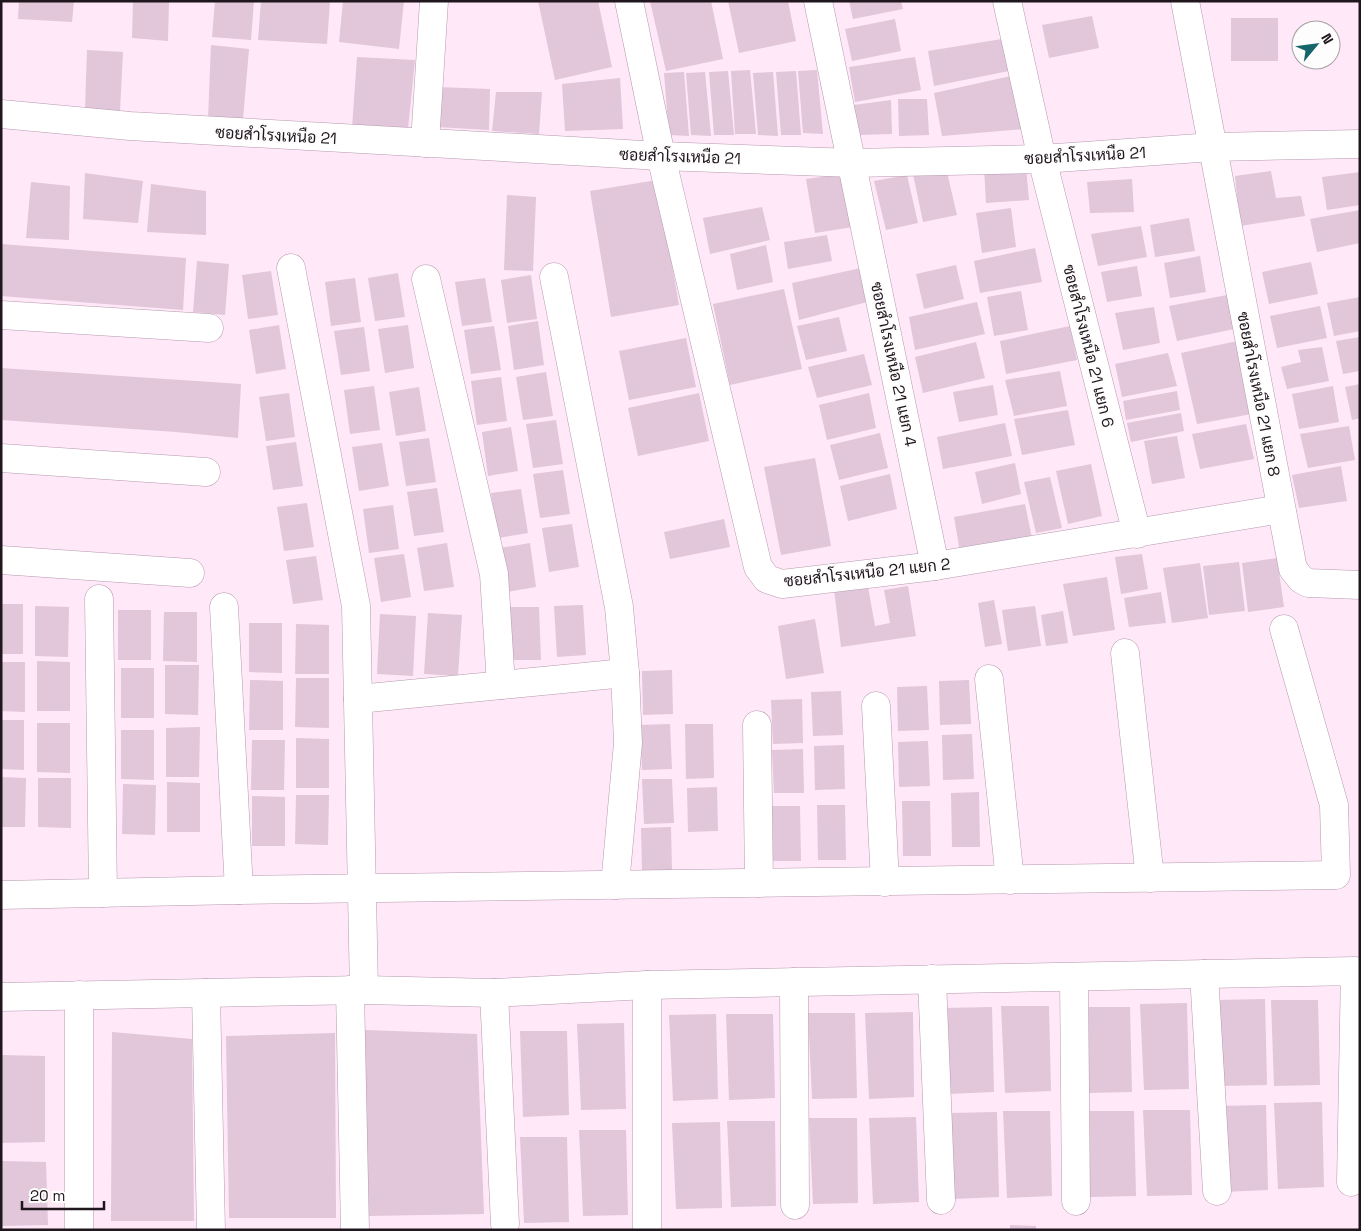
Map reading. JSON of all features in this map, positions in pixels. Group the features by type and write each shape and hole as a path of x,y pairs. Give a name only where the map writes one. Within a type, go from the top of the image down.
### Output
{"street":[{"path":"425,143 434,1"},
{"name":"ซอยสำโรงเหนือ 21 แยก 2","path":"629,1 661,156 758,567 767,579 782,584 935,566 1281,509"},
{"name":"ซอยสำโรงเหนือ 21 แยก 4","path":"818,1 935,566"},
{"name":"ซอยสำโรงเหนือ 21 แยก 6","path":"1007,1 1042,159 1137,534"},
{"name":"ซอยสำโรงเหนือ 21 แยก 8","path":"1185,1 1293,569 1301,579 1308,583 1360,585"},
{"name":"ซอยสำโรงเหนือ 21","path":"1,114 130,126 425,143 661,156 853,163 1042,159 1213,147 1360,144"},
{"path":"292,268 356,606 362,889 357,990 355,1230"},
{"path":"554,277 619,607 625,673 628,743 615,885"},
{"path":"426,279 494,574 502,685"},
{"path":"1,315 209,328"},
{"path":"1,458 206,472"},
{"path":"1,560 190,573"},
{"path":"100,600 103,893"},
{"path":"224,607 239,890"},
{"path":"1,895 1336,875 1334,805 1284,629"},
{"path":"1125,653 1150,878"},
{"path":"358,699 625,673"},
{"path":"989,679 1010,880"},
{"path":"876,706 885,882"},
{"path":"757,724 759,883"},
{"path":"1,997 357,990 494,993 647,984 1355,971 1351,1182"},
{"path":"1204,974 1217,1192"},
{"path":"1074,977 1076,1201"},
{"path":"932,979 941,1200"},
{"path":"794,982 795,1204"},
{"path":"647,984 647,1227"},
{"path":"206,993 211,1230"},
{"path":"494,993 505,1224"},
{"path":"79,995 79,1230"}],"building":[{"path":"19,1 74,1 72,22 18,19"},
{"path":"133,1 169,1 168,41 132,38"},
{"path":"215,1 254,1 251,40 212,37"},
{"path":"261,1 330,1 327,44 258,40"},
{"path":"343,1 404,1 399,49 339,42"},
{"path":"538,1 598,1 612,67 555,80"},
{"path":"650,1 711,1 723,59 666,71"},
{"path":"728,1 788,1 796,41 739,53"},
{"path":"849,1 901,1 903,9 853,19"},
{"path":"1092,16 1099,48 1049,58 1042,25"},
{"path":"1231,18 1278,18 1278,61 1231,61"},
{"path":"895,19 901,51 852,61 845,29"},
{"path":"1002,39 1009,71 934,86 928,51"},
{"path":"211,45 249,49 243,119 208,119"},
{"path":"87,50 123,52 120,111 85,109"},
{"path":"357,57 415,60 408,129 352,128"},
{"path":"915,57 921,90 855,102 849,67"},
{"path":"750,70 756,134 735,134 731,71"},
{"path":"817,70 823,134 803,133 798,71"},
{"path":"728,71 734,135 714,135 709,72"},
{"path":"796,71 801,135 781,135 776,72"},
{"path":"684,72 689,136 669,135 664,73"},
{"path":"705,72 711,136 691,135 686,73"},
{"path":"773,72 778,136 758,135 753,73"},
{"path":"1011,76 1024,129 942,136 934,93"},
{"path":"620,78 623,129 565,131 562,84"},
{"path":"437,87 490,89 489,130 436,127"},
{"path":"496,92 542,92 539,134 492,131"},
{"path":"898,99 927,99 929,135 899,136"},
{"path":"891,100 892,134 858,135 854,105"},
{"path":"1026,167 1029,200 986,203 984,168"},
{"path":"946,168 957,215 923,222 913,174"},
{"path":"1271,171 1276,198 1301,196 1305,216 1240,226 1235,176"},
{"path":"1360,172 1360,205 1327,210 1322,177"},
{"path":"85,173 143,181 138,223 83,219"},
{"path":"844,174 853,227 815,233 806,179"},
{"path":"907,175 918,223 886,230 874,181"},
{"path":"1132,179 1134,212 1090,213 1087,182"},
{"path":"657,180 679,305 611,317 590,191"},
{"path":"31,182 70,186 69,240 26,238"},
{"path":"151,184 206,191 206,235 147,232"},
{"path":"507,195 536,197 533,271 504,270"},
{"path":"762,207 770,240 710,254 703,218"},
{"path":"1011,208 1016,247 982,253 976,213"},
{"path":"1360,210 1360,243 1317,252 1310,219"},
{"path":"1189,218 1195,251 1155,257 1150,225"},
{"path":"1141,226 1147,257 1098,266 1091,234"},
{"path":"827,235 832,261 788,269 784,242"},
{"path":"1,244 186,258 183,310 1,296"},
{"path":"766,245 773,282 737,290 730,254"},
{"path":"1035,248 1042,282 980,293 974,261"},
{"path":"1200,256 1206,292 1170,298 1164,263"},
{"path":"197,261 229,264 225,315 193,312"},
{"path":"1311,262 1318,294 1269,304 1262,272"},
{"path":"956,265 964,299 924,309 916,274"},
{"path":"1137,266 1142,296 1107,302 1101,272"},
{"path":"861,268 867,302 799,320 792,283"},
{"path":"271,271 278,315 248,319 242,275"},
{"path":"398,273 405,317 375,321 368,278"},
{"path":"531,275 537,319 507,323 501,280"},
{"path":"355,278 361,322 331,326 325,282"},
{"path":"485,278 492,322 462,326 455,282"},
{"path":"784,289 802,369 730,385 713,304"},
{"path":"1021,291 1028,330 994,336 987,297"},
{"path":"1227,295 1234,329 1177,341 1169,306"},
{"path":"1360,297 1360,331 1334,336 1327,303"},
{"path":"977,302 985,334 915,350 909,317"},
{"path":"1320,306 1327,338 1277,348 1270,316"},
{"path":"1154,307 1160,343 1123,350 1115,313"},
{"path":"839,317 847,351 806,360 797,326"},
{"path":"538,321 544,365 514,370 508,326"},
{"path":"279,325 286,369 256,374 249,330"},
{"path":"408,325 414,368 385,373 378,329"},
{"path":"494,326 501,370 471,374 464,330"},
{"path":"1070,326 1077,360 1006,374 1000,341"},
{"path":"364,327 370,371 341,375 334,331"},
{"path":"1360,337 1360,371 1343,374 1336,341"},
{"path":"686,338 696,387 629,400 619,351"},
{"path":"1242,340 1257,413 1197,424 1181,353"},
{"path":"976,342 985,378 923,393 915,357"},
{"path":"1322,347 1329,381 1287,389 1281,367 1301,362 1298,350"},
{"path":"1168,353 1177,386 1122,397 1115,364"},
{"path":"864,354 872,385 817,398 808,367"},
{"path":"1,368 241,384 238,438 1,420"},
{"path":"1060,371 1067,406 1014,416 1005,380"},
{"path":"546,372 553,416 523,420 516,377"},
{"path":"501,377 507,421 477,425 471,381"},
{"path":"1360,384 1360,418 1352,420 1345,387"},
{"path":"993,385 998,415 959,422 953,392"},
{"path":"374,386 380,430 350,434 344,390"},
{"path":"1333,386 1339,422 1299,429 1292,394"},
{"path":"419,387 426,431 396,436 389,392"},
{"path":"1177,391 1180,410 1126,420 1123,401"},
{"path":"289,393 295,437 266,441 259,397"},
{"path":"699,393 709,441 638,456 628,408"},
{"path":"869,393 876,428 827,440 819,405"},
{"path":"1068,410 1075,445 1022,455 1014,419"},
{"path":"1181,413 1184,431 1131,442 1127,423"},
{"path":"556,420 563,464 533,468 526,424"},
{"path":"1005,423 1012,456 943,469 937,437"},
{"path":"1246,424 1254,459 1200,469 1192,434"},
{"path":"1349,426 1355,460 1308,468 1300,434"},
{"path":"511,427 518,471 488,476 482,432"},
{"path":"880,433 888,468 839,480 830,445"},
{"path":"1177,436 1185,478 1152,484 1144,441"},
{"path":"429,438 436,482 406,486 399,442"},
{"path":"296,442 303,486 273,490 266,446"},
{"path":"382,443 389,486 359,491 352,447"},
{"path":"815,458 831,546 781,555 764,467"},
{"path":"1015,463 1021,494 982,504 975,472"},
{"path":"1091,464 1102,516 1068,524 1056,471"},
{"path":"1341,466 1347,501 1299,508 1292,475"},
{"path":"563,470 570,514 540,518 533,474"},
{"path":"890,474 897,509 848,521 840,486"},
{"path":"1050,477 1062,528 1036,533 1024,482"},
{"path":"437,488 444,532 414,536 407,492"},
{"path":"521,489 528,533 498,538 491,493"},
{"path":"307,503 314,547 284,551 277,507"},
{"path":"1025,504 1032,538 960,552 954,517"},
{"path":"393,505 399,549 369,553 363,509"},
{"path":"724,519 730,547 670,559 664,532"},
{"path":"572,524 579,567 549,572 542,528"},
{"path":"447,543 454,587 424,591 417,548"},
{"path":"530,543 536,587 506,592 500,548"},
{"path":"404,554 411,597 381,602 374,558"},
{"path":"1142,554 1148,589 1121,594 1115,557"},
{"path":"316,556 323,600 293,604 286,560"},
{"path":"1277,558 1284,607 1248,612 1242,563"},
{"path":"1239,562 1245,611 1209,615 1203,566"},
{"path":"1200,563 1208,618 1172,623 1163,568"},
{"path":"1107,577 1115,630 1073,636 1063,584"},
{"path":"908,586 916,636 841,647 834,589 868,587 875,626 890,623 884,590"},
{"path":"1161,592 1166,623 1129,627 1124,598"},
{"path":"994,600 1002,644 985,647 978,603"},
{"path":"1,604 23,604 23,654 1,654"},
{"path":"583,605 586,655 557,657 554,606"},
{"path":"35,606 69,607 68,657 35,656"},
{"path":"1035,606 1041,646 1008,651 1002,610"},
{"path":"507,607 539,607 541,660 508,660"},
{"path":"118,610 151,610 151,660 118,660"},
{"path":"1063,611 1068,643 1046,646 1041,615"},
{"path":"164,612 197,612 197,662 163,661"},
{"path":"428,613 462,615 458,676 424,674"},
{"path":"380,614 416,616 413,676 377,674"},
{"path":"815,619 824,673 786,679 778,626"},
{"path":"249,623 282,623 282,673 249,672"},
{"path":"296,624 329,625 329,674 295,674"},
{"path":"37,661 70,662 70,711 37,711"},
{"path":"1,662 25,662 25,712 1,711"},
{"path":"165,665 199,665 198,715 165,714"},
{"path":"121,668 154,668 154,718 121,718"},
{"path":"672,670 673,714 643,715 642,671"},
{"path":"296,678 329,678 329,728 295,727"},
{"path":"250,680 283,681 283,730 249,730"},
{"path":"969,680 971,724 940,725 939,681"},
{"path":"927,686 929,730 898,731 897,687"},
{"path":"841,691 843,735 813,736 811,692"},
{"path":"802,699 803,743 773,744 771,700"},
{"path":"1,720 24,720 24,770 1,769"},
{"path":"37,723 70,723 70,773 37,772"},
{"path":"670,724 672,769 642,770 640,725"},
{"path":"685,724 713,724 714,778 686,779"},
{"path":"200,727 199,777 166,777 166,728"},
{"path":"121,730 154,730 154,780 121,779"},
{"path":"972,734 974,779 943,780 942,735"},
{"path":"296,738 329,739 329,788 296,788"},
{"path":"252,740 285,740 284,790 251,790"},
{"path":"928,741 930,786 899,787 898,742"},
{"path":"844,745 845,789 815,790 814,746"},
{"path":"803,749 804,793 774,793 772,750"},
{"path":"1,777 26,778 25,827 1,827"},
{"path":"38,778 71,778 71,828 38,827"},
{"path":"642,779 672,779 674,823 644,824"},
{"path":"167,782 200,783 200,832 167,832"},
{"path":"123,784 156,785 155,835 122,834"},
{"path":"717,787 718,831 688,832 687,788"},
{"path":"979,792 980,847 952,847 951,793"},
{"path":"296,795 329,795 328,845 295,844"},
{"path":"252,796 285,797 285,846 252,846"},
{"path":"902,801 930,801 931,856 903,856"},
{"path":"817,805 845,805 846,860 818,860"},
{"path":"772,806 800,806 801,861 773,861"},
{"path":"671,827 672,871 642,872 641,828"},
{"path":"1265,999 1267,1085 1222,1086 1218,1000"},
{"path":"1271,1000 1318,1000 1320,1085 1274,1086"},
{"path":"1187,1003 1189,1089 1144,1090 1140,1004"},
{"path":"1001,1006 1049,1006 1051,1091 1005,1093"},
{"path":"992,1007 994,1092 948,1094 945,1008"},
{"path":"1082,1007 1130,1007 1132,1092 1087,1093"},
{"path":"913,1012 914,1097 869,1099 865,1013"},
{"path":"808,1013 855,1013 857,1098 812,1099"},
{"path":"716,1014 718,1099 673,1101 669,1015"},
{"path":"726,1014 773,1014 775,1098 729,1100"},
{"path":"624,1023 626,1109 581,1110 577,1024"},
{"path":"365,1030 477,1034 484,1214 367,1216"},
{"path":"520,1031 567,1031 569,1115 523,1117"},
{"path":"112,1032 192,1039 194,1221 111,1221"},
{"path":"335,1033 336,1218 229,1218 226,1036"},
{"path":"1,1055 45,1056 45,1142 1,1143"},
{"path":"1322,1102 1324,1187 1278,1189 1274,1103"},
{"path":"1266,1105 1268,1190 1223,1192 1219,1106"},
{"path":"1143,1110 1190,1110 1192,1195 1147,1196"},
{"path":"1003,1111 1050,1111 1052,1196 1007,1198"},
{"path":"1087,1111 1134,1111 1136,1196 1090,1197"},
{"path":"997,1112 999,1197 953,1199 949,1113"},
{"path":"916,1117 919,1202 873,1204 869,1118"},
{"path":"809,1118 857,1118 858,1203 813,1204"},
{"path":"727,1121 775,1121 776,1206 731,1207"},
{"path":"720,1122 722,1208 676,1209 672,1123"},
{"path":"579,1130 626,1130 628,1215 583,1216"},
{"path":"520,1137 567,1137 569,1222 524,1223"},
{"path":"1,1161 46,1162 48,1225 1,1226"},
{"path":"1010,1225 1036,1226 1036,1230 1010,1230"}]}
